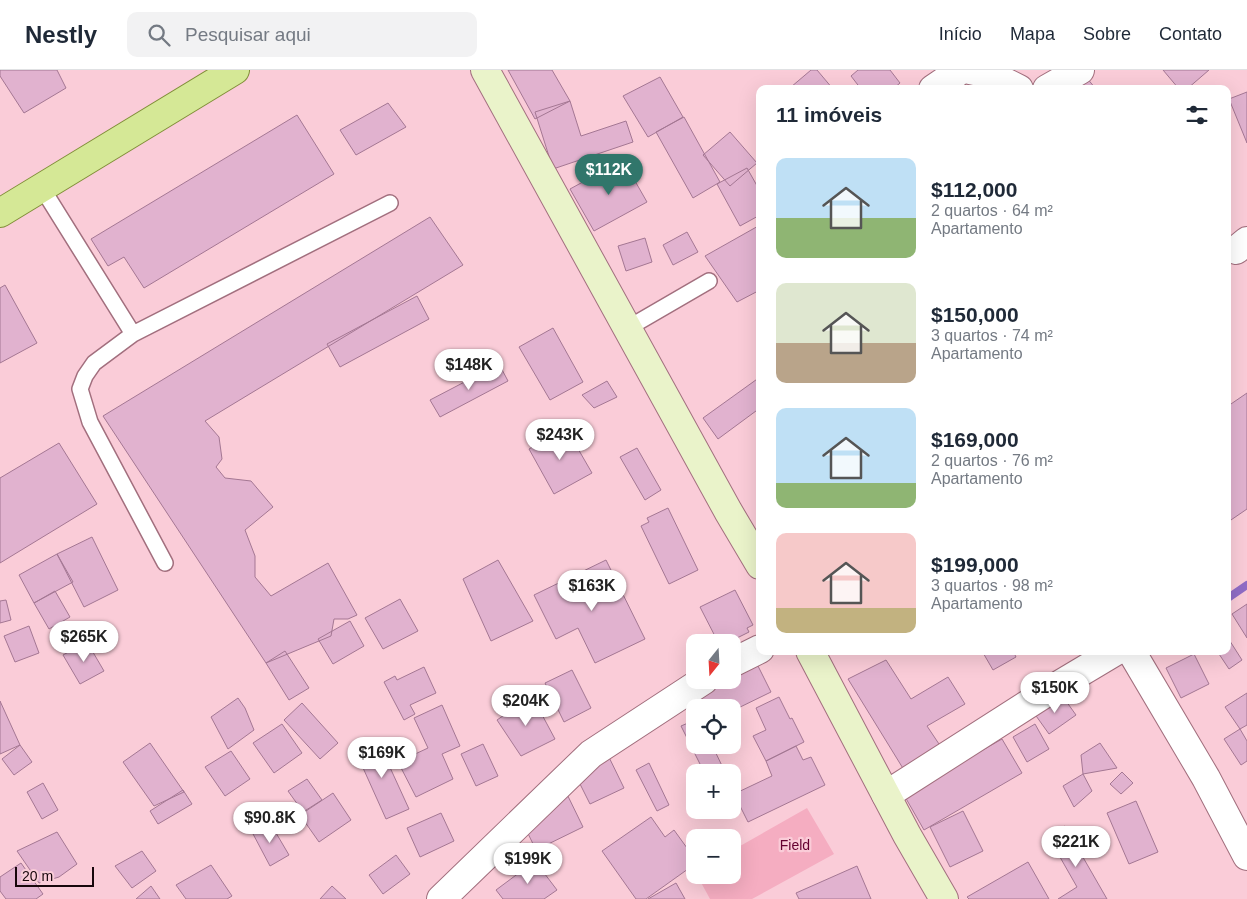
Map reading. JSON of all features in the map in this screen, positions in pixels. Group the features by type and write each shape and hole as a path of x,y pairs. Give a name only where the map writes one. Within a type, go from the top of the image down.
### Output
{"main road":[{"path":"0,213 235,70"}],"street":[{"path":"485,70 728,511 756,558"},
{"path":"939,85 961,70"},
{"path":"970,70 989,74 1011,85"},
{"path":"1054,85 1080,70"},
{"path":"741,658 756,651"},
{"path":"812,655 944,899"},
{"path":"886,794 1109,655"},
{"path":"1132,655 1206,778 1247,856"},
{"path":"441,899 591,754 690,689"}],"lane":[{"path":"42,188 133,334"},
{"path":"165,563 90,422 80,389 85,376 94,363 133,334 390,203"},
{"path":"628,328 709,281"}],"green space":[{"name":"Field","path":"807,808 834,854 752,899 710,899 702,884 741,884 741,845"}],"building":[{"path":"0,70 57,70 66,88 24,113 0,76"},
{"path":"508,70 552,70 570,101 535,119"},
{"path":"811,70 817,70 830,85 793,85"},
{"path":"858,70 890,70 900,83 898,85 858,85 851,76"},
{"path":"1163,70 1209,70 1192,85 1176,85"},
{"path":"660,77 683,117 648,137 623,96"},
{"path":"1086,77 1093,85 1077,85"},
{"path":"1247,92 1247,143 1231,104 1231,98"},
{"path":"570,101 581,136 626,121 633,142 553,169 535,112"},
{"path":"388,103 406,127 356,155 340,130"},
{"path":"297,115 334,174 144,288 124,257 108,266 91,239"},
{"path":"684,117 720,182 693,198 656,132"},
{"path":"730,132 756,164 730,186 703,155"},
{"path":"623,160 647,202 594,231 570,189"},
{"path":"747,168 756,184 756,217 740,226 717,184"},
{"path":"430,217 463,265 205,421 219,437 222,459 216,467 225,478 251,481 273,507 245,530 255,556 255,577 271,596 328,563 357,615 348,619 334,619 331,636 266,663 103,416"},
{"path":"756,227 756,292 737,302 705,256"},
{"path":"687,232 698,252 673,265 663,245"},
{"path":"645,238 652,262 626,271 618,246"},
{"path":"5,285 37,343 0,363 0,288"},
{"path":"417,296 429,319 340,367 327,344"},
{"path":"553,328 583,382 550,400 519,347"},
{"path":"499,364 508,381 440,417 430,400"},
{"path":"756,380 756,411 718,439 703,418"},
{"path":"607,381 617,397 594,408 582,395"},
{"path":"1247,393 1247,509 1231,520 1231,404"},
{"path":"566,428 592,473 554,494 529,449"},
{"path":"59,443 97,504 0,563 0,478"},
{"path":"637,448 661,490 645,500 620,457"},
{"path":"668,508 698,570 669,584 641,526 649,522 647,518"},
{"path":"92,537 118,590 84,607 57,554"},
{"path":"57,554 73,582 34,603 19,575"},
{"path":"498,560 533,621 491,641 463,579"},
{"path":"606,560 645,639 595,663 578,628 556,639 534,595"},
{"path":"735,590 753,625 747,628 749,632 741,636 741,634 714,634 700,607"},
{"path":"55,591 70,617 49,629 34,603"},
{"path":"400,599 418,631 383,649 365,618"},
{"path":"6,600 11,620 0,623 0,601"},
{"path":"1247,604 1247,638 1232,614"},
{"path":"350,621 364,646 333,664 318,639"},
{"path":"29,626 39,653 15,662 4,636"},
{"path":"87,642 104,671 80,684 63,655"},
{"path":"1231,643 1242,660 1229,669 1220,655 1231,655"},
{"path":"285,651 309,688 289,700 266,663"},
{"path":"752,654 771,692 741,707 741,699 702,699 696,689 741,689 741,660"},
{"path":"984,655 1015,655 1016,657 993,670"},
{"path":"1194,655 1209,684 1181,698 1166,668"},
{"path":"886,660 911,699 948,677 965,704 927,726 941,747 904,770 848,679"},
{"path":"424,667 436,693 410,705 415,714 404,720 384,682 395,676 397,680"},
{"path":"572,670 591,708 564,722 545,683"},
{"path":"1247,693 1247,725 1240,729 1225,707"},
{"path":"1061,694 1076,715 1049,734 1034,713"},
{"path":"532,696 555,739 521,756 497,720"},
{"path":"779,697 804,742 766,761 753,736 766,730 756,708"},
{"path":"238,698 245,708 254,730 228,749 211,717"},
{"path":"0,701 20,745 0,754"},
{"path":"302,703 338,743 320,759 284,720"},
{"path":"442,705 460,746 442,754 453,779 416,797 398,762 428,748 414,718"},
{"path":"282,724 302,753 274,773 253,743"},
{"path":"686,724 686,736 681,726"},
{"path":"1035,724 1049,749 1027,762 1013,737"},
{"path":"1240,729 1247,741 1247,761 1241,765 1224,739"},
{"path":"377,739 409,809 386,819 355,750"},
{"path":"1002,739 1022,773 924,830 904,795"},
{"path":"150,743 184,792 154,806 123,762"},
{"path":"1100,743 1117,768 1083,774 1081,755"},
{"path":"483,744 498,776 476,786 461,754"},
{"path":"20,745 32,762 14,775 2,759"},
{"path":"796,746 803,760 811,757 825,785 748,822 741,808 741,791 772,776 766,761"},
{"path":"604,747 624,788 590,804 570,764"},
{"path":"231,751 250,779 225,796 205,767"},
{"path":"695,754 716,754 721,764 700,764"},
{"path":"649,763 669,805 657,811 636,770"},
{"path":"1122,772 1133,783 1121,794 1110,784"},
{"path":"1083,774 1092,791 1074,807 1063,786"},
{"path":"307,779 322,800 303,812 288,791"},
{"path":"43,783 58,810 42,819 27,792"},
{"path":"564,788 583,827 536,850 517,811"},
{"path":"183,790 192,804 158,824 150,811"},
{"path":"333,793 351,820 319,842 300,815"},
{"path":"1136,801 1158,852 1129,864 1107,813"},
{"path":"963,811 983,851 950,867 930,827"},
{"path":"441,813 454,841 420,857 407,828"},
{"path":"651,817 665,837 674,830 686,847 686,870 646,899 636,899 602,851"},
{"path":"269,821 289,855 270,866 252,832"},
{"path":"1065,826 1107,899 1058,899 1077,887 1048,836"},
{"path":"57,832 77,864 59,877 39,883 17,851"},
{"path":"142,851 156,871 132,888 115,866"},
{"path":"396,855 410,874 383,894 369,875"},
{"path":"535,861 557,890 544,899 503,899 496,890"},
{"path":"1028,862 1049,899 969,899 967,897"},
{"path":"21,863 43,894 36,899 6,899 0,891 0,877"},
{"path":"211,865 232,896 227,899 186,899 176,885"},
{"path":"857,866 871,899 799,899 796,893"},
{"path":"676,883 685,899 648,899"},
{"path":"151,886 160,899 136,899"},
{"path":"332,886 346,899 320,899"}],"waterway":[{"path":"1231,596 1247,585"}]}
